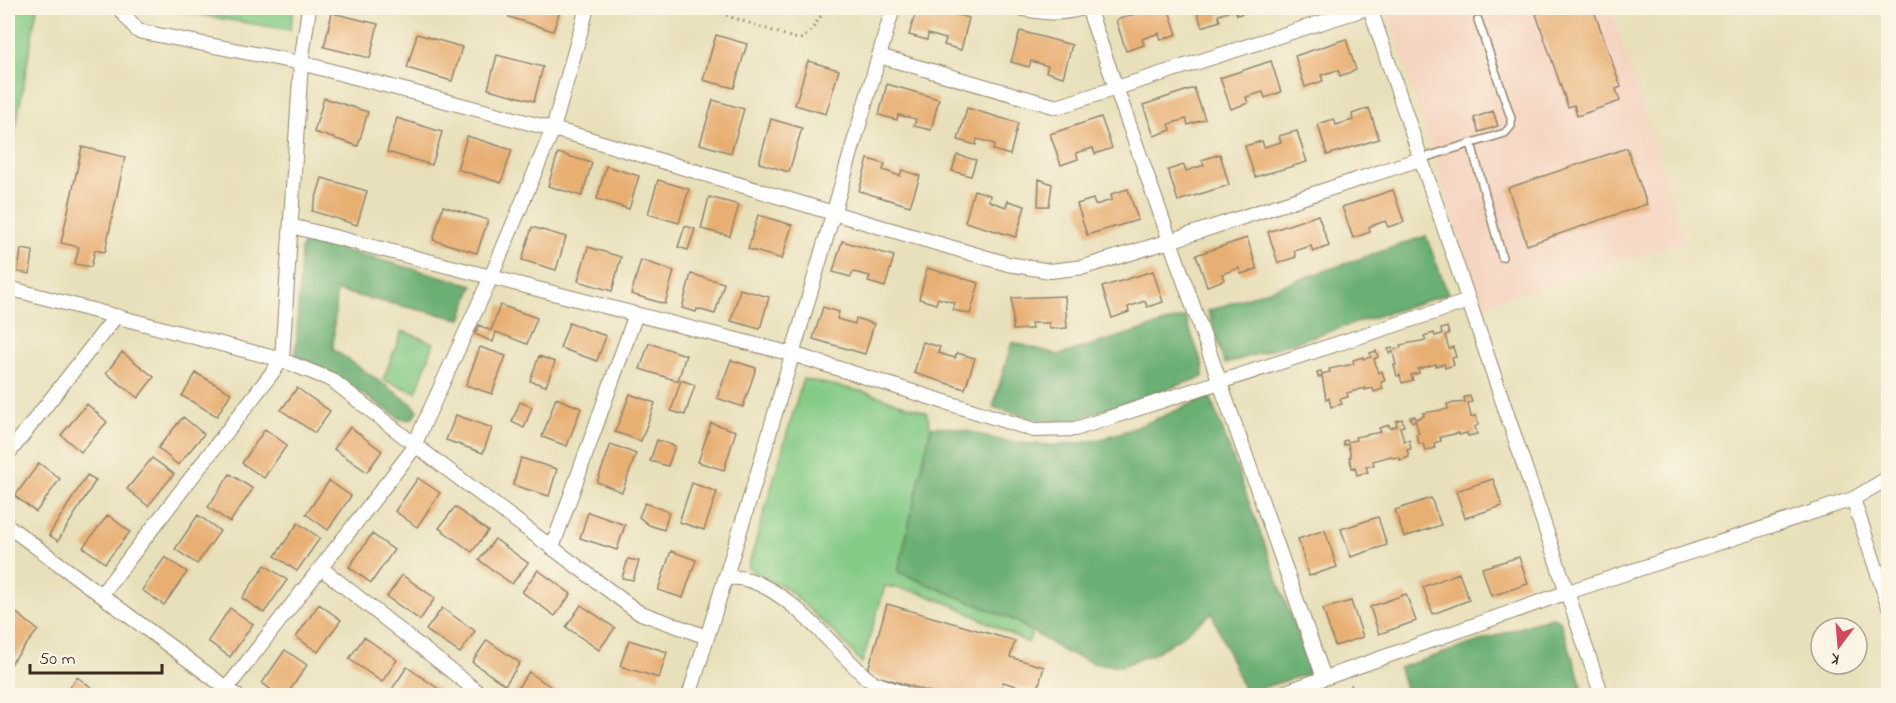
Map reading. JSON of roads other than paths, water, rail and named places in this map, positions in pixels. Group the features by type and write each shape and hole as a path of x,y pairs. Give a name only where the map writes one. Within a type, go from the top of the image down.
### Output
{"street":[{"path":"119,8 138,32 301,63 553,129 1008,264 1050,271 1084,267 1170,241 1420,159"},
{"path":"101,595 282,360 301,63 309,8"},
{"path":"8,526 232,692 321,568 415,445 491,277 553,129 587,8"},
{"path":"689,696 893,8"},
{"path":"1018,8 1044,14 1083,8"},
{"path":"1088,8 1324,678"},
{"path":"879,56 1057,107 1368,8 1602,696"},
{"path":"291,226 792,354 1035,430 1075,429 1469,301"},
{"path":"8,288 282,360 332,380 638,612 707,637"},
{"path":"552,548 636,314"},
{"path":"8,454 116,315"},
{"path":"1274,696 1568,592 1853,499 1888,478"},
{"path":"1853,499 1888,604"},
{"path":"321,568 483,696"},
{"path":"725,578 744,578 778,595 806,618 868,679 911,696"}],"lane":[{"path":"1420,159 1509,130 1512,122 1478,20"},
{"path":"1471,143 1502,257"}]}
